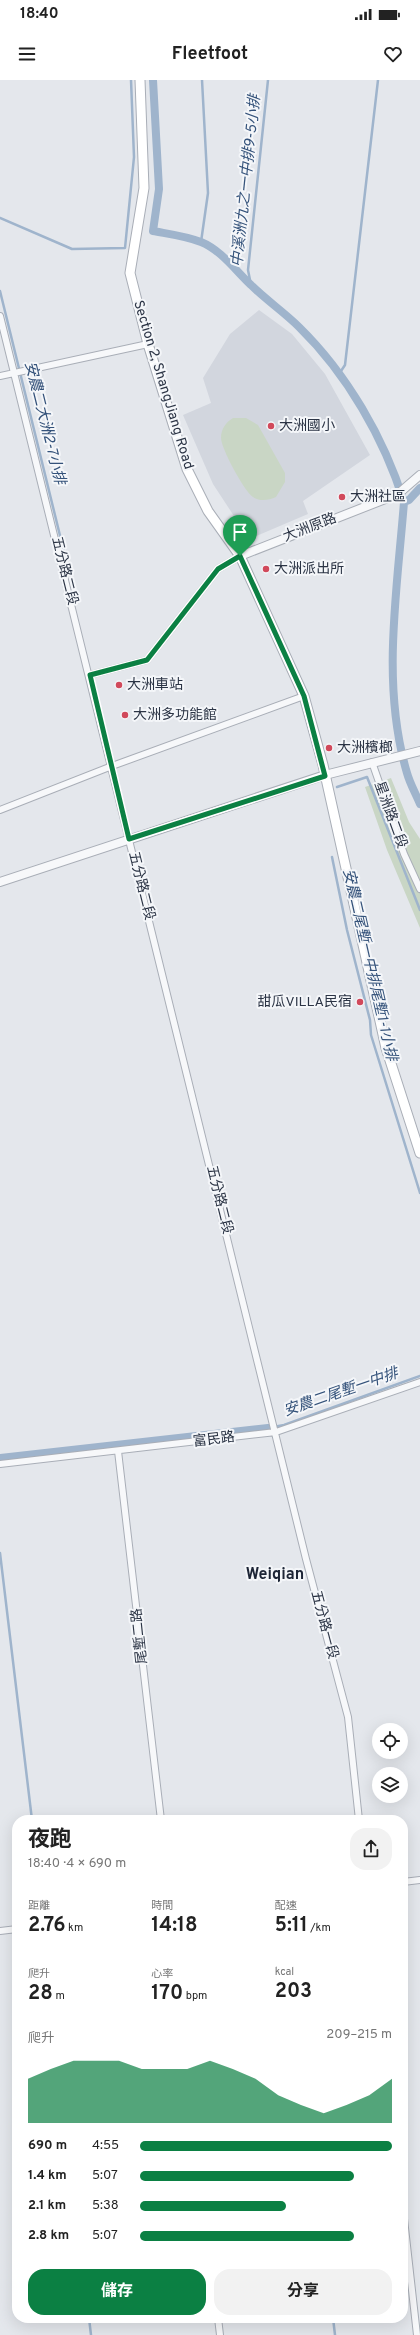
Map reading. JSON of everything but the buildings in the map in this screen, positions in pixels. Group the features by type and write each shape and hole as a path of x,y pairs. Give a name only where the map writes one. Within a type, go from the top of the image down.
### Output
{"main road":[{"name":"Section 2, ShangJiang Road","path":"140,80 144,188 130,273 148,344 187,469 208,511 240,556 304,696 325,776 386,1048 420,1154"}],"street":[{"name":"五分路二段","path":"0,316 276,1432"},
{"path":"0,376 148,344"},
{"name":"大洲原路","path":"240,556 398,494 420,475"},
{"path":"90,675 147,660 218,569 240,556"},
{"path":"0,810 112,766 304,696"},
{"path":"0,882 325,776 372,762 420,751"},
{"name":"星洲路二段","path":"372,762 404,854 420,889"},
{"name":"富民路","path":"0,1464 276,1432 420,1382"},
{"name":"五分路一段","path":"276,1432 306,1559 348,1717 358,1815"},
{"name":"尾塹二路","path":"118,1451 160,1815"},
{"path":"408,1881 420,1880"},
{"path":"0,1931 12,1930"},
{"path":"408,2255 417,2335"},
{"path":"219,2323 220,2335"}],"shaded area":[{"name":"大洲國小","path":"259,310 292,334 325,374 370,455 303,501 308,514 249,539 213,484 183,415 211,403 203,378 230,334"}],"green space":[{"path":"233,418 246,418 258,425 285,473 285,482 276,497 259,500 253,497 244,487 234,469 225,451 221,438 224,426"},
{"path":"391,778 409,822 420,839 420,928 387,850 365,787"}],"waterway":[{"path":"0,218 72,249 125,248 134,157 131,80"},
{"name":"中溪洲九之一中排9-5小排","path":"153,80 159,189 153,231 195,240 215,250 316,345 348,386 375,431 396,478 404,502"},
{"path":"201,242 208,193 202,80"},
{"name":"中溪洲九之一中排9-5小排","path":"251,285 248,270 268,80"},
{"path":"339,374 345,365 378,80"},
{"name":"安農二大洲2-7小排","path":"0,291 66,560"},
{"path":"420,488 409,500 404,502 393,638 393,672 399,740 408,777 420,804"},
{"path":"337,787 367,777 420,910"},
{"name":"安農二尾塹一中排尾塹1-1小排","path":"332,857 347,930 370,1020 371,1035 420,1193"},
{"name":"安農二尾塹一中排","path":"268,1428 284,1425 420,1376"},
{"path":"0,1458 268,1428"},
{"path":"0,1553 31,1815"},
{"path":"90,2323 91,2335"},
{"path":"334,2323 335,2335"}],"place":[{"name":"大洲國小","path":"271,426"},
{"name":"大洲社區","path":"342,497"},
{"name":"大洲派出所","path":"266,569"},
{"name":"大洲車站","path":"119,685"},
{"name":"大洲多功能館","path":"125,715"},
{"name":"大洲檳榔","path":"329,748"},
{"name":"甜瓜VILLA民宿","path":"360,1002"}],"district":[{"name":"Weiqian","path":"275,1575"}],"route":[{"path":"240,556 304,696 325,776 129,839 90,675 147,660 218,569 240,556"}]}
